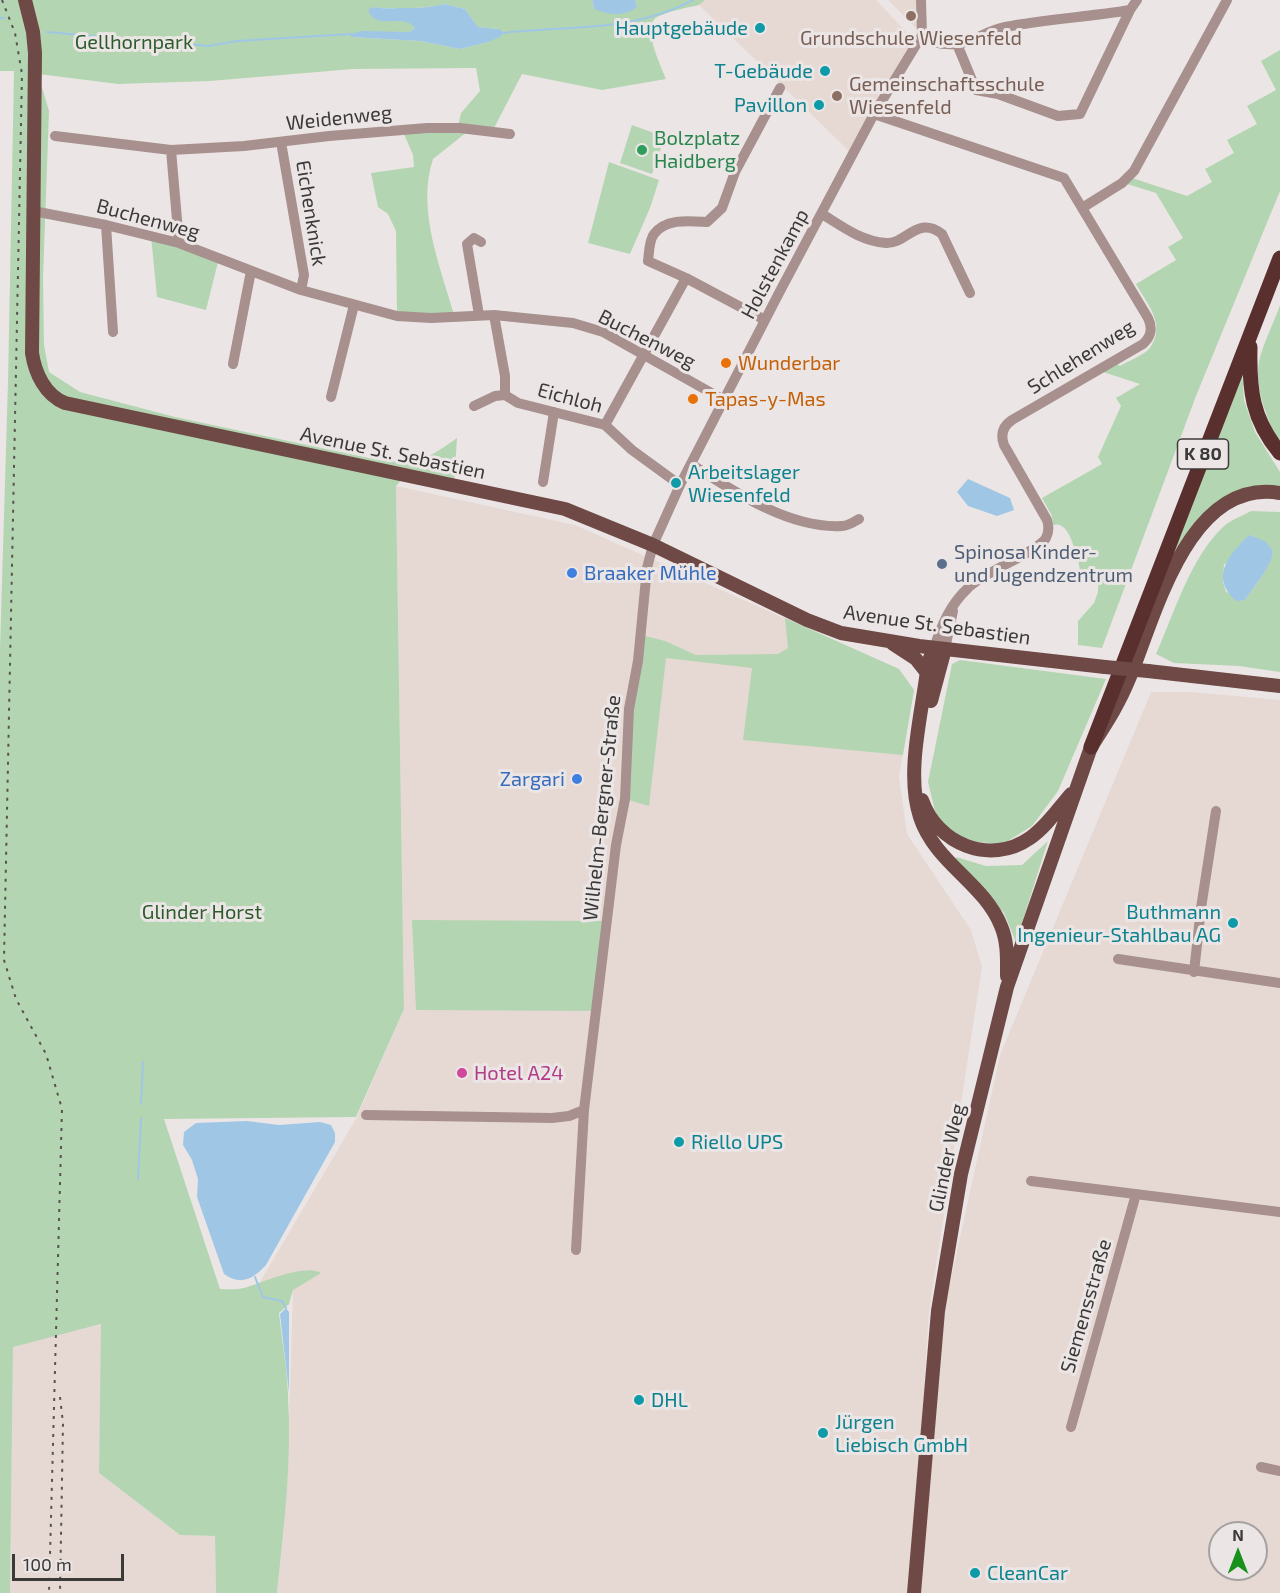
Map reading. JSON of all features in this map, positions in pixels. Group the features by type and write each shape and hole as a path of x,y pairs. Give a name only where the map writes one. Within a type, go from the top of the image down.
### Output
{"highway":[{"name":"K 80","path":"1091,747 1280,258"},
{"path":"1250,335 1249,378 1253,402 1264,430 1280,453"}],"main road":[{"name":"Avenue St. Sebastien","path":"25,0 33,32 35,53 32,353 39,378 56,399 556,507 653,545 826,628 855,636 939,648 1280,686"},
{"name":"Glinder Weg","path":"914,1593 938,1311 961,1174 1007,987 1091,747 1114,712 1129,680 1158,602 1174,568 1196,532 1219,508 1243,495 1265,492 1280,493"},
{"path":"887,641 916,659 927,673"},
{"path":"939,648 928,663 914,765 916,806 924,830 935,847 980,894 997,917 1006,946 1007,987"},
{"path":"939,648 918,771 922,803 939,830 957,842 975,849 1011,848 1039,831 1076,788"}],"street":[{"path":"921,0 922,35 928,40 944,44 968,42 1002,27 1130,10"},
{"path":"957,44 976,90 998,94 1058,116 1080,114 1137,0"},
{"path":"874,114 1064,178 1082,208 1122,183 1134,171 1228,1"},
{"name":"Holstenkamp","path":"653,545 680,485 765,320 874,114 922,35"},
{"path":"765,320 686,278 648,261 653,235 665,225 685,220 707,222 722,208 735,172 780,88"},
{"name":"Weidenweg","path":"55,136 171,150 427,128 460,128 510,134"},
{"name":"Eichenknick","path":"281,142 304,275 301,290"},
{"path":"171,150 179,243"},
{"name":"Schlehenweg","path":"939,648 952,613 962,595 977,580 1040,544 1048,532 1046,518 1004,445 1002,435 1005,427 1012,420 1141,345 1150,333 1148,318 1082,208"},
{"name":"Buchenweg","path":"33,211 106,225 179,243 301,290 404,316 446,318 494,315 573,323 603,332 724,400"},
{"path":"822,214 861,238 889,243 922,227 934,228 942,234 970,292"},
{"path":"106,225 113,332"},
{"path":"479,315 467,244 474,238 481,242"},
{"path":"233,364 251,271"},
{"path":"605,425 646,355 686,278"},
{"path":"331,397 354,305"},
{"path":"474,406 495,396 505,395 505,376 494,315"},
{"name":"Eichloh","path":"505,395 518,404 605,425 632,450 680,485"},
{"path":"543,482 554,412"},
{"path":"691,464 727,487 782,516 823,525 844,526 859,519"},
{"name":"Wilhelm-Bergner-Straße","path":"576,1250 584,1110 615,845 625,800 629,709 638,661 647,568 653,545"},
{"path":"1194,972 1216,811"},
{"path":"1118,959 1280,983"},
{"path":"366,1115 552,1118 569,1116 584,1110"},
{"path":"1031,1181 1280,1212"},
{"name":"Siemensstraße","path":"1071,1427 1136,1194"},
{"path":"1261,1467 1280,1471"}],"shaded area":[{"name":"Gemeinschaftsschule Wiesenfeld","path":"705,0 876,0 914,40 849,151 699,5"},
{"name":"Grundschule Wiesenfeld","path":"888,0 917,0 919,31"},
{"path":"396,486 575,525 899,669 914,690 899,777 907,834 971,930 982,967 929,1312 911,1593 277,1593 284,1530 293,1290 307,1270 260,1282 357,1117 404,1009"},
{"path":"1151,692 1192,692 1280,700 1280,1593 920,1593 942,1320 1000,1055"},
{"path":"102,1324 99,1473 180,1535 215,1536 216,1593 10,1593 13,1346"}],"green space":[{"name":"Glinder Horst","path":"0,0 18,0 31,54 24,0 592,0 594,9 637,7 635,0 705,0 699,5 657,17 653,22 651,37 666,79 602,90 522,74 493,130 472,128 433,159 428,178 429,219 437,259 455,318 397,316 396,231 388,214 378,207 371,173 414,167 413,155 401,127 458,126 461,113 480,91 476,68 353,69 210,81 118,84 38,74 49,111 43,278 44,345 49,372 80,392 175,417 383,461 415,461 438,451 457,438 454,485 405,476 396,486 404,1009 356,1117 164,1119 220,1289 244,1288 305,1270 321,1273 293,1290 289,1304 279,1313 286,1364 289,1445 287,1494 277,1593 216,1593 215,1536 180,1535 99,1473 101,1324 13,1347 10,1593 0,1593 0,649 14,71 0,71","holes":["445,4 465,9 478,27 499,29 488,42 460,49 420,41 351,37 409,32 415,28 411,23 373,7 419,8"]},
{"path":"1280,50 1280,191 1196,396 1102,648 1078,645 1078,621 1094,603 1098,592 1098,580 1080,570 1069,535 1060,525 1053,525 1052,516 1042,498 1102,464 1098,457 1121,406 1116,398 1140,384 1103,372 1117,364 1120,366 1149,349 1154,340 1156,324 1136,284 1176,260 1168,247 1183,238 1156,193 1127,184 1132,178 1187,196 1212,182 1205,169 1234,153 1227,140 1257,124 1247,106 1276,90 1261,61"},
{"name":"Bolzplatz Haidberg","path":"632,125 665,137 652,174 620,163"},
{"path":"609,162 659,180 650,208 630,254 588,243"},
{"path":"151,236 219,258 206,310 157,297"},
{"path":"1280,305 1280,447 1263,404 1258,368 1262,351"},
{"path":"1242,368 1244,400 1255,432 1280,472 1280,490 1250,490 1222,500 1156,589"},
{"path":"1251,511 1280,512 1280,672 1239,666 1174,663 1156,654 1184,586 1202,554 1223,527","holes":["1273,551 1262,576 1245,600 1226,592 1223,582 1224,564"]},
{"path":"785,618 899,669 914,690 903,755 743,740 752,668 666,658 649,806 625,799 641,635 665,641 696,655 778,654 788,648"},
{"path":"960,660 1106,679 1058,791 1032,826 1003,844 973,842 949,833 935,811 928,782 952,664"},
{"path":"1048,841 1016,942 1004,913 956,860 956,857 986,866 1022,865"},
{"path":"412,920 607,921 596,1011 416,1010"}],"water":[{"path":"592,0 635,0 637,7 622,14 611,14 594,9"},
{"path":"445,4 465,9 478,27 499,29 504,33 488,42 460,49 420,41 351,37 351,34 361,31 409,32 415,28 404,22 377,20 368,10 373,7 419,8"},
{"path":"968,479 1010,498 1014,510 997,516 968,506 957,492"},
{"path":"1249,535 1265,541 1273,551 1264,573 1245,600 1236,601 1228,592 1223,575 1229,558"},
{"path":"247,1121 279,1125 320,1122 331,1125 335,1133 335,1142 266,1265 251,1277 236,1280 224,1274 197,1197 198,1179 192,1160 183,1145 184,1132 196,1123"},
{"path":"286,1308 289,1312 289,1393 280,1314"}],"waterway":[{"path":"504,33 623,23 670,11 693,0"},
{"path":"47,32 208,46 237,41 351,34"},
{"path":"141,1104 143,1062"},
{"path":"138,1179 141,1118"},
{"path":"255,1277 263,1297 282,1301 286,1308"}],"railway":[{"path":"2,0 15,33 22,74 4,960 16,999 46,1054 62,1109 49,1593"},
{"path":"60,1397 63,1423 60,1593"}],"place":[{"name":"Grundschule Wiesenfeld","path":"911,16"},
{"name":"Hauptgebäude","path":"760,28"},
{"name":"T-Gebäude","path":"825,71"},
{"name":"Gemeinschaftsschule Wiesenfeld","path":"837,96"},
{"name":"Pavillon","path":"819,105"},
{"name":"Bolzplatz Haidberg","path":"642,150"},
{"name":"Wunderbar","path":"726,363"},
{"name":"Tapas-y-Mas","path":"693,399"},
{"name":"Arbeitslager Wiesenfeld","path":"676,483"},
{"name":"Spinosa Kinder- und Jugendzentrum","path":"942,564"},
{"name":"Braaker Mühle","path":"572,573"},
{"name":"Zargari","path":"577,779"},
{"name":"Buthmann Ingenieur-Stahlbau AG","path":"1233,923"},
{"name":"Hotel A24","path":"462,1073"},
{"name":"Riello UPS","path":"679,1142"},
{"name":"DHL","path":"639,1400"},
{"name":"Jürgen Liebisch GmbH","path":"823,1433"},
{"name":"CleanCar","path":"975,1573"}],"park label":[{"name":"Gellhornpark","path":"134,42"}]}
